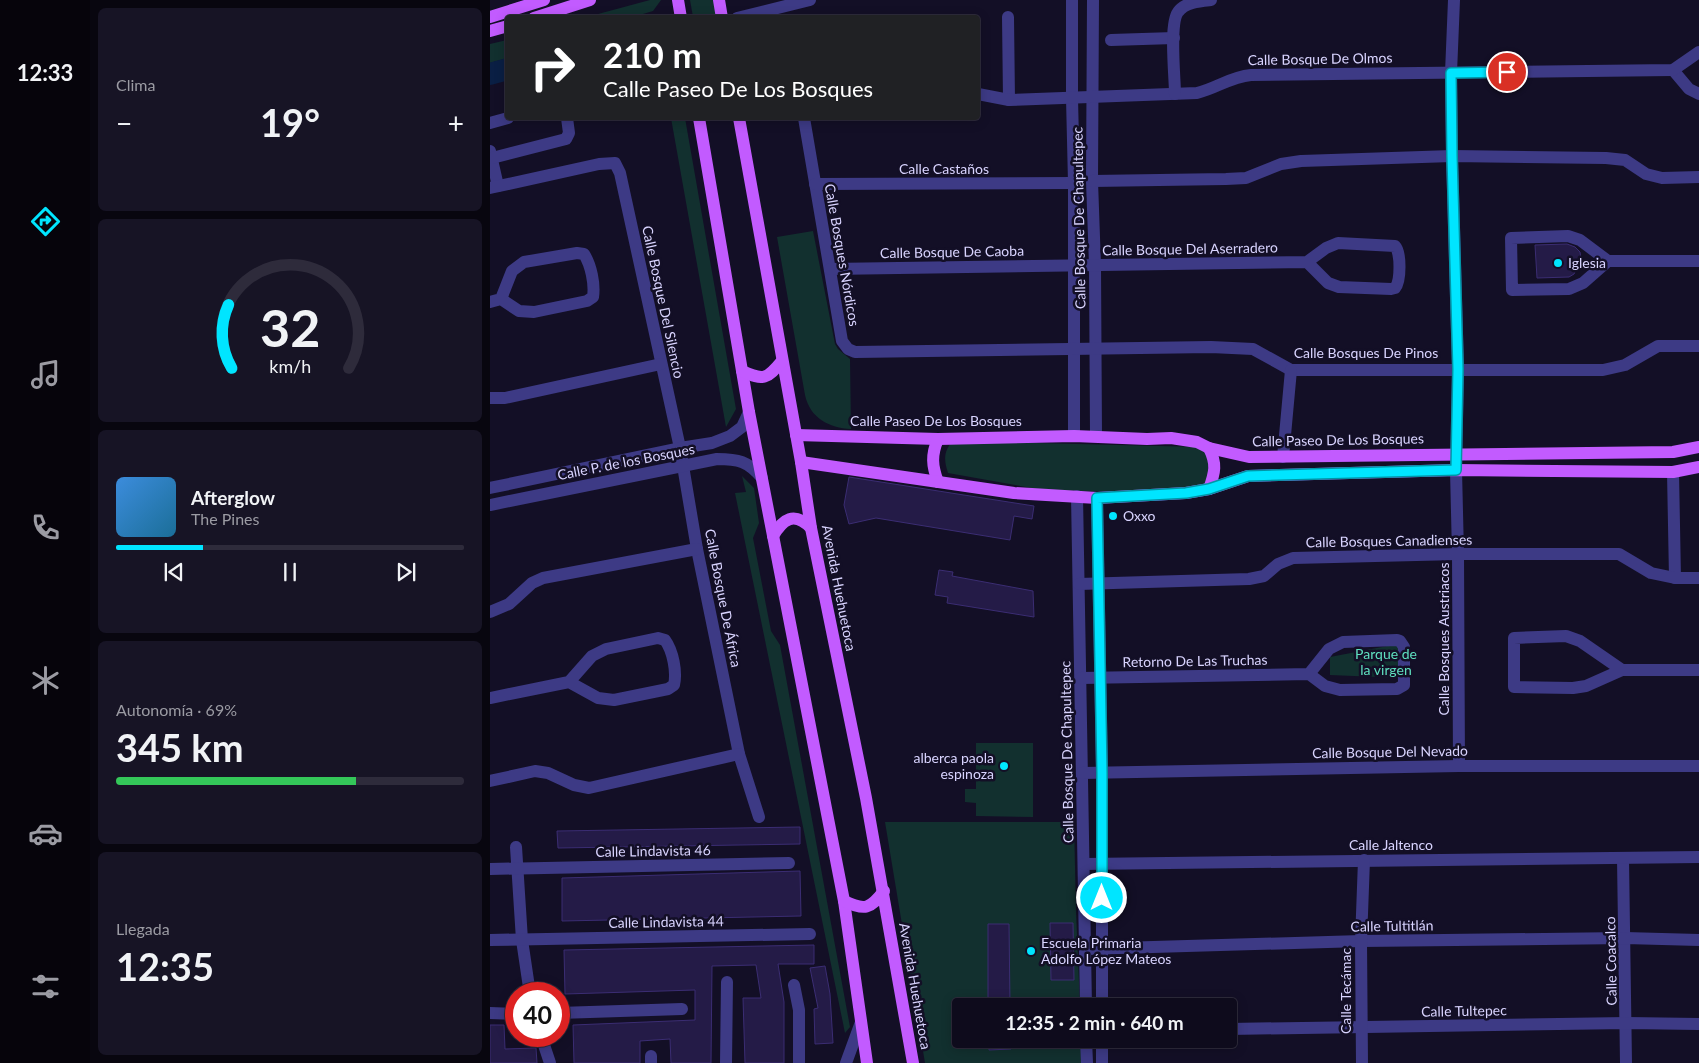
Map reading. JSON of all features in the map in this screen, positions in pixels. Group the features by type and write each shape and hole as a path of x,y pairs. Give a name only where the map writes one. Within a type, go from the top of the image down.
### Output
{"main road":[{"path":"490,17 544,0"},
{"path":"543,15 590,0"},
{"path":"678,0 680,15"},
{"path":"719,0 722,15"},
{"path":"490,31 505,27"},
{"path":"699,120 749,412 844,901 867,1063"},
{"name":"Avenida Huehuetoca","path":"739,120 801,462 811,528 884,891 913,1063"},
{"path":"742,371 764,378 771,374 782,361"},
{"name":"Calle Paseo De Los Bosques","path":"796,435 938,439 1074,436 1171,438 1197,442 1209,448 1249,457 1456,453 1673,452 1699,447"},
{"path":"938,439 932,461 938,482"},
{"path":"1209,448 1214,459 1215,474 1209,489"},
{"path":"801,462 1014,493 1097,498 1186,493 1209,489 1248,476 1456,470 1673,472 1699,467"},
{"path":"773,536 780,524 792,518 804,520 811,528"},
{"path":"844,901 857,907 865,908 874,904 884,891"}],"street":[{"path":"749,15 810,0"},
{"name":"Calle Bosque De Chapultepec","path":"1072,0 1074,436"},
{"name":"Calle Bosque De Chapultepec","path":"1093,0 1092,181 1095,265 1096,436"},
{"path":"1175,94 1174,24 1179,11 1194,2 1211,0"},
{"name":"Calle Bosques Austriacos","path":"1454,0 1451,73 1458,369 1456,470 1459,766"},
{"path":"1008,17 1009,100"},
{"path":"1111,40 1174,38"},
{"path":"1699,52 1673,70 1689,88 1699,94"},
{"name":"Calle Bosque De Olmos","path":"1072,98 1197,93 1211,89 1236,76 1251,75 1673,70"},
{"path":"980,94 1009,100 1072,98"},
{"path":"490,123 505,119"},
{"path":"494,187 491,154 566,140 569,133 566,120"},
{"name":"Calle Bosques Nórdicos","path":"804,120 842,341 848,349 856,352 1074,349"},
{"path":"1092,181 1226,180 1246,178 1281,164 1301,161 1452,156 1606,158 1625,160 1646,174 1662,178 1699,177"},
{"name":"Calle Bosque Del Silencio","path":"494,187 599,164 615,163 620,173 680,448"},
{"name":"Calle Castaños","path":"815,184 1074,183"},
{"path":"1608,261 1583,283 1569,289 1512,290 1511,238 1568,236 1580,240 1608,261 1699,261"},
{"path":"1338,242 1391,244 1398,248 1399,252 1399,281 1395,288 1339,287 1328,283 1307,262 1338,242"},
{"path":"577,253 584,254 588,260 594,290 593,297 587,301 534,312 519,311 495,300 512,271 524,262 577,253"},
{"name":"Calle Bosque Del Aserradero","path":"1074,265 1307,262"},
{"name":"Calle Bosque De Caoba","path":"830,269 1074,265"},
{"name":"Calle Bosques De Pinos","path":"1074,349 1210,347 1253,349 1291,370 1603,370 1625,365 1658,346 1699,346"},
{"path":"490,398 505,398 662,364"},
{"path":"1283,457 1291,370"},
{"name":"Calle P. de los Bosques","path":"490,488 712,443 730,436 742,427 749,412"},
{"name":"Calle Bosque De África","path":"680,448 697,549 739,754 759,816"},
{"name":"Calle P. de los Bosques","path":"490,505 717,459 734,459 750,466 762,478"},
{"path":"1673,472 1675,578"},
{"name":"Calle Bosque De Chapultepec","path":"1077,496 1086,998"},
{"path":"1097,498 1102,773 1102,998"},
{"path":"490,612 509,604 532,583 543,578 697,549"},
{"name":"Calle Bosques Canadienses","path":"1079,584 1249,579 1264,576 1278,564 1293,558 1458,554 1619,554 1651,573 1675,578 1699,578"},
{"path":"1622,670 1580,640 1566,636 1514,638 1514,687 1580,687 1622,670 1699,670"},
{"path":"490,698 570,682 592,656 606,649 658,638 666,640 670,646 676,678 674,685 668,689 614,700 598,698 570,682"},
{"path":"1396,640 1400,641 1404,647 1404,685 1397,689 1340,690 1325,686 1309,674 1329,650 1343,642 1396,640"},
{"name":"Retorno De Las Truchas","path":"1081,678 1309,674"},
{"path":"490,782 535,771 548,773 574,785 589,788 739,754"},
{"name":"Calle Bosque Del Nevado","path":"1082,773 1459,766 1699,766"},
{"path":"516,847 522,940 528,982"},
{"name":"Calle Jaltenco","path":"1084,864 1699,857"},
{"name":"Calle Coacalco","path":"1623,859 1626,938 1626,1063"},
{"name":"Calle Tecámac","path":"1362,1063 1361,941 1364,860"},
{"name":"Calle Lindavista 46","path":"490,869 789,863"},
{"name":"Calle Lindavista 44","path":"490,940 810,934"},
{"name":"Calle Tultitlán","path":"1085,949 1361,941 1626,938 1699,940"},
{"path":"726,1063 728,982"},
{"path":"794,985 799,1010 799,1063"},
{"path":"570,1013 682,1009"},
{"path":"490,1014 505,1014"},
{"path":"846,1063 860,1022"},
{"name":"Calle Tultepec","path":"1237,1029 1626,1023 1699,1024"},
{"path":"545,1047 550,1063"},
{"path":"1086,1048 1087,1063"},
{"path":"1102,1048 1102,1063"}],"green space":[{"path":"650,0 661,0 653,11 640,15 594,15"},
{"path":"690,0 714,0 717,15 693,15"},
{"path":"505,40 505,59 490,63 490,44"},
{"path":"671,120 685,120 736,409 726,427"},
{"path":"813,231 835,344 850,359 851,429 828,424 816,416 811,410 805,395 777,237"},
{"path":"953,441 1200,447 1209,458 1210,484 1195,494 1043,490 948,473 945,456 947,449"},
{"path":"742,476 754,488 759,523 753,538 771,631 780,645 850,1027 845,1033 735,493 746,492"},
{"name":"Parque de la virgen","path":"1403,643 1402,678 1330,675 1330,657"},
{"name":"alberca paola espinoza","path":"976,743 1033,743 1033,817 976,816 976,803 965,802 965,789 976,789"},
{"path":"885,822 1074,822 1080,998 952,998 952,1048 1083,1048 1084,1063 925,1063"}],"building":[{"name":"Iglesia","path":"1567,244 1575,247 1580,252 1581,259 1574,274 1569,277 1537,278 1535,245"},
{"path":"849,477 1034,506 1032,519 1014,516 1010,540 876,518 849,524 844,505"},
{"path":"939,570 953,572 952,576 1033,591 1034,617 947,603 948,597 935,595"},
{"path":"800,827 800,844 558,848 557,831"},
{"path":"800,871 801,916 562,921 562,878"},
{"path":"1050,923 1073,923 1074,980 1051,980"},
{"path":"988,924 1009,924 1010,998 988,998"},
{"path":"814,945 814,964 778,964 784,1002 784,1063 745,1063 743,998 761,998 756,965 712,966 711,1063 671,1063 670,1039 640,1041 640,1063 574,1063 573,1025 695,1020 695,990 570,994 570,982 565,982 564,950"},
{"path":"825,966 830,994 833,1043 815,1044 814,1009 818,1008 810,968"},
{"path":"490,1025 504,1025 505,1049 536,1048 537,1063 490,1063"},
{"path":"989,1048 1011,1048 1011,1049 989,1050"}],"waterway":[{"path":"490,74 505,70"}],"place":[{"name":"Iglesia","path":"1558,263"},
{"name":"Oxxo","path":"1113,516"},
{"name":"alberca paola espinoza","path":"1004,766"},
{"name":"Escuela Primaria Adolfo López Mateos","path":"1031,951"}],"route":[{"path":"1102,898 1102,773 1097,498 1186,493 1209,489 1248,476 1456,470 1458,369 1451,73 1507,72"}]}
